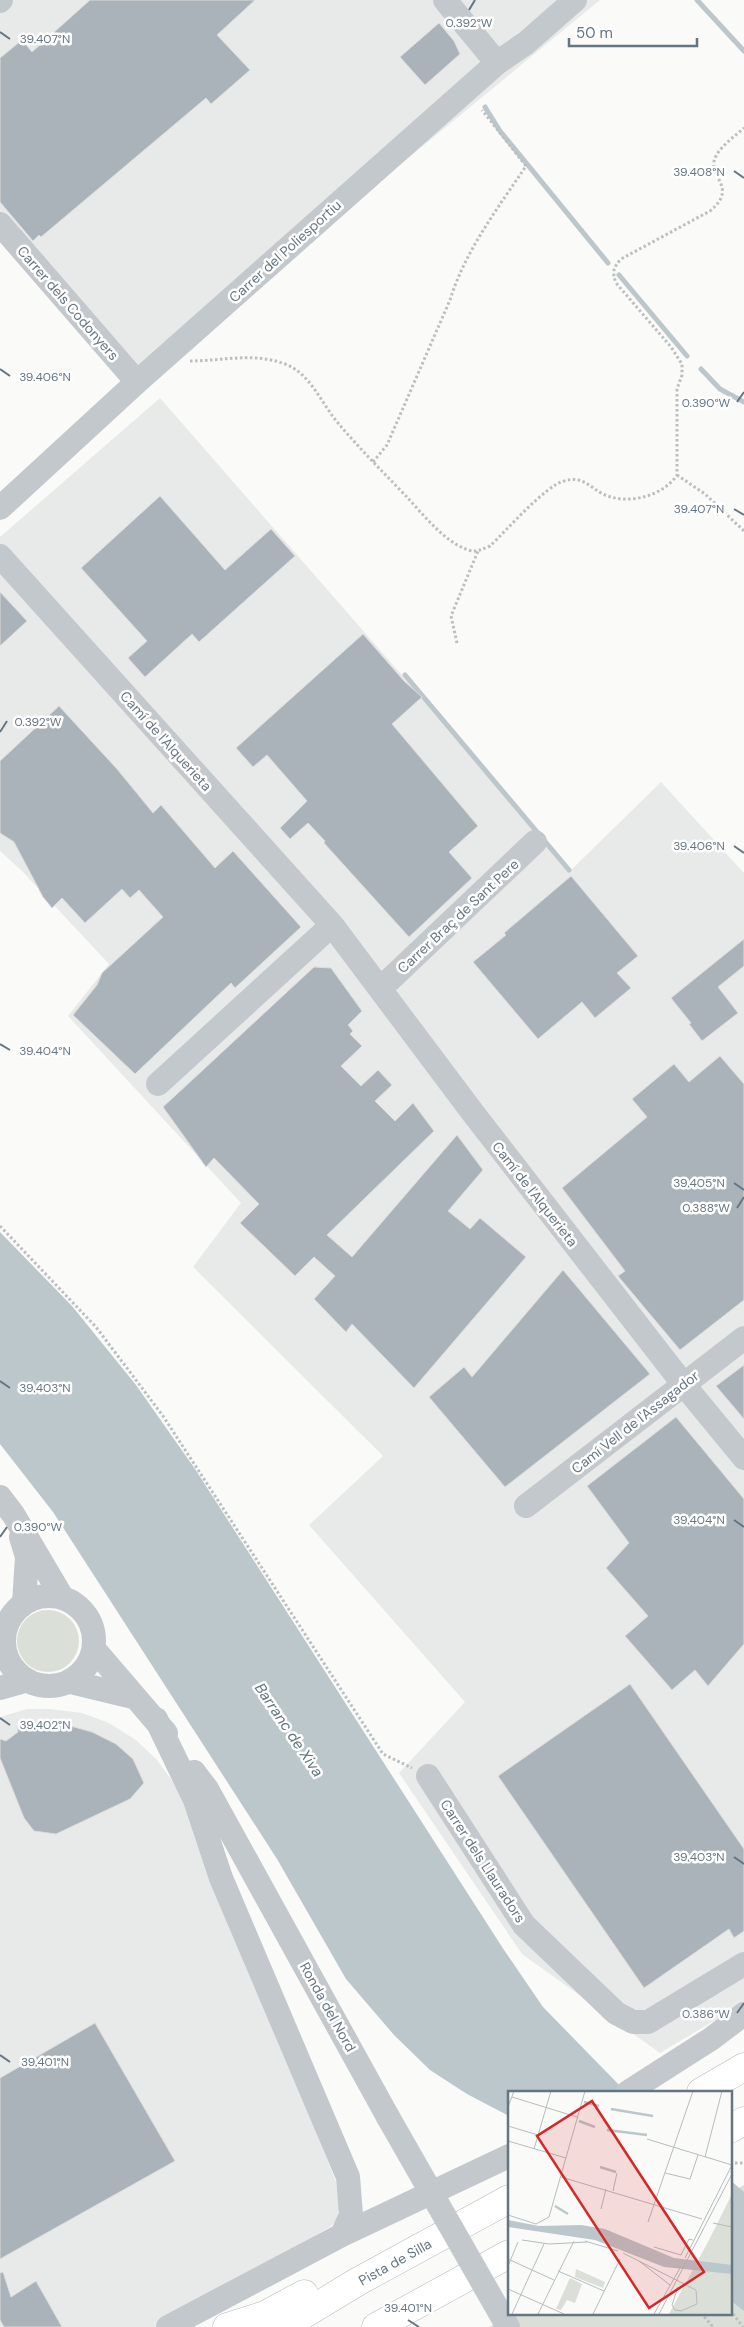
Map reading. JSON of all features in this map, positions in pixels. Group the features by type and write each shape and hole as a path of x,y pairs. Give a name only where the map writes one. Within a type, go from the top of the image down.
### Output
{"highway":[{"path":"703,2091 744,2067"},
{"path":"732,2128 744,2121"},
{"name":"Pista de Silla","path":"283,2327 357,2282 508,2201"},
{"path":"376,2327 508,2255"},
{"path":"227,2327 265,2315 308,2292 357,2282"},
{"path":"389,2327 410,2310"}],"street":[{"path":"445,0 498,63"},
{"name":"Carrer del Poliesportiu","path":"0,508 137,382 498,63 526,43 575,0"},
{"name":"Carrer dels Codonyers","path":"0,224 137,382"},
{"name":"Camí de l'Alquerieta","path":"0,556 332,926 473,1114 684,1385 744,1458"},
{"name":"Carrer Braç de Sant Pere","path":"380,990 535,842"},
{"path":"158,1084 332,926"},
{"name":"Camí Vell de l'Assagador","path":"526,1506 744,1338"},
{"path":"7,1506 62,1598"},
{"path":"7,1506 27,1557 24,1603"},
{"path":"49,1596 62,1598 74,1603 84,1612 91,1623 94,1649 86,1668 71,1682 56,1687 40,1686 25,1680 14,1671 6,1658 2,1647 8,1620 24,1603 36,1598 49,1596"},
{"name":"Ronda del Nord","path":"94,1649 133,1697 156,1719 207,1789 388,2117 508,2327"},
{"path":"0,1688 25,1680"},
{"path":"71,1682 133,1697"},
{"path":"156,1719 195,1800 221,1878 348,2176 351,2215 342,2235"},
{"name":"Carrer dels Llauradors","path":"428,1776 524,1925 616,2013 633,2022 648,2022 744,1964"},
{"path":"631,2091 711,2039 744,2014"},
{"path":"168,2327 342,2235 508,2156"}],"path":[{"path":"373,462 387,445 454,286 471,251 526,166 482,110"},
{"path":"168,355 181,360 238,356 285,364 301,374 317,392 336,421 440,531 459,546 478,551 490,546 548,490 563,481 578,480 592,485 605,494 621,499 636,498 670,485 677,475 677,389 682,376 682,364 671,347 616,283 612,274 614,267 621,259 710,211 720,203 723,192 714,165 715,157 744,128"},
{"path":"677,475 705,494 744,531"},
{"path":"458,643 451,616 478,551"},
{"path":"0,1226 96,1327 163,1416 383,1754 428,1776"},
{"path":"732,2313 743,2327"},
{"path":"702,2314 713,2327"}],"shaded area":[{"path":"0,0 600,0 129,388 0,240"},
{"path":"160,398 570,871 661,782 744,873 744,2003 660,2053 522,1954 399,1773 465,1702 309,1525 383,1456 193,1267 241,1203 68,1016 109,964 22,871 0,851 0,537"},
{"path":"42,1610 54,1610 70,1619 77,1629 79,1641 77,1653 70,1663 54,1672 42,1672 31,1667 22,1658 17,1647 17,1635 22,1624 31,1615"},
{"path":"27,1709 50,1709 82,1713 109,1723 136,1740 157,1760 186,1800 336,2182 339,2209 337,2220 330,2227 154,2327 0,2327 0,1717"},
{"path":"744,2185 744,2327 489,2327 511,2314 732,2314 732,2192"}],"water":[{"name":"Barranc de Xiva","path":"0,1232 72,1306 136,1385 195,1469 504,1950 543,2007 625,2091 508,2091 508,2115 467,2094 430,2070 394,2035 346,1979 277,1859 53,1512 0,1444"},
{"path":"732,2182 744,2192 744,2311 732,2302"}],"building":[{"path":"90,0 255,0 217,35 250,70 211,104 206,98 41,237 39,235 33,241 0,202 0,58 22,40 32,52"},
{"path":"439,23 454,41 460,54 425,85 400,57"},
{"path":"160,496 225,570 271,529 295,556 199,642 192,634 145,677 128,658 147,641 81,568"},
{"path":"0,592 27,621 0,646"},
{"path":"363,634 404,681 422,697 392,724 478,826 449,852 472,878 409,937 308,823 290,839 280,828 307,801 267,755 253,767 236,748"},
{"path":"59,706 117,769 153,813 161,805 215,868 233,851 301,927 235,988 231,983 135,1074 73,1015 97,985 102,973 163,917 139,890 130,898 122,889 85,923 62,898 52,908 43,897 14,842 0,833 0,761"},
{"path":"571,876 638,956 617,973 631,988 595,1018 582,1002 538,1039 473,962"},
{"path":"744,939 744,966 718,987 738,1013 702,1041 689,1024 691,1023 671,998"},
{"path":"314,967 331,968 362,1011 348,1025 353,1031 350,1034 362,1046 341,1066 361,1086 378,1070 392,1085 375,1101 395,1121 413,1103 434,1131 327,1235 352,1257 457,1135 483,1170 448,1211 470,1229 480,1218 526,1257 414,1388 352,1324 346,1332 314,1299 335,1276 314,1257 295,1276 240,1223 259,1204 214,1158 206,1167 163,1107"},
{"path":"720,1056 744,1084 744,1300 680,1350 618,1276 625,1271 562,1188 647,1117 632,1099 674,1064 689,1082"},
{"path":"563,1270 650,1374 505,1487 429,1397 464,1367 472,1377"},
{"path":"744,1365 744,1419 716,1386"},
{"path":"676,1417 744,1499 744,1644 708,1686 695,1670 672,1690 625,1636 648,1616 606,1568 629,1543 587,1486"},
{"path":"630,1684 744,1849 744,1931 734,1938 729,1929 644,1988 498,1776"},
{"path":"41,1722 67,1725 92,1732 116,1744 133,1759 144,1783 130,1799 56,1834 34,1831 24,1818 0,1758 0,1739 6,1741 18,1732 17,1727"},
{"path":"95,2023 175,2161 0,2259 0,2078"},
{"path":"3,2272 11,2297 36,2281 62,2327 4,2327 0,2320 0,2273"}],"waterway":[{"path":"697,0 744,51"},
{"path":"485,107 500,131 608,263"},
{"path":"619,275 687,356"},
{"path":"701,369 720,389 744,402"},
{"path":"405,675 569,870"}]}
